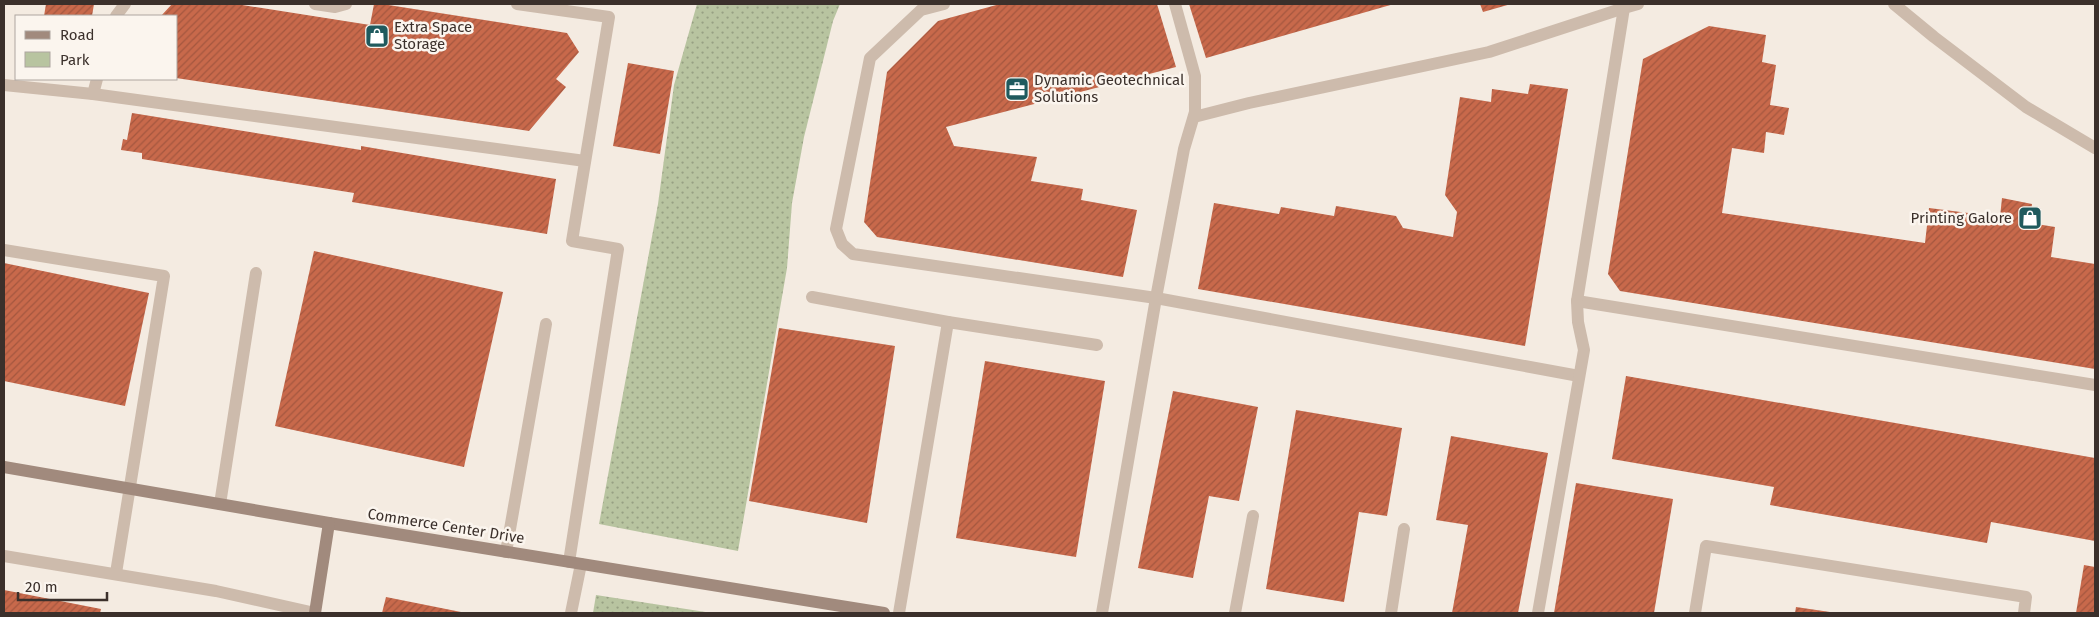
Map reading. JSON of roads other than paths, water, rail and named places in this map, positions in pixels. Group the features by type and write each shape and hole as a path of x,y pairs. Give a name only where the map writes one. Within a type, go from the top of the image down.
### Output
{"street":[{"name":"Commerce Center Drive","path":"4,467 329,524 884,613"},
{"path":"315,613 329,524"}],"lane":[{"path":"117,15 125,4"},
{"path":"315,4 335,7 346,4"},
{"path":"517,4 609,17 572,241 618,249 575,563 571,613"},
{"path":"944,4 921,10 870,58 836,229 842,244 852,254 1156,298 1579,376"},
{"path":"1102,613 1156,298 1184,149 1194,117 1195,76 1175,4"},
{"path":"1194,117 1249,103 1489,52 1623,6 1638,4"},
{"path":"1894,4 2026,107 2095,148"},
{"path":"1538,613 1584,350 1578,322 1577,301 1623,6"},
{"path":"93,94 97,80"},
{"path":"4,85 93,94 585,161"},
{"path":"4,250 164,276 128,488 116,573"},
{"path":"220,504 256,273"},
{"path":"812,298 948,322 1097,345"},
{"path":"1577,301 2095,385"},
{"path":"899,613 948,322"},
{"path":"506,552 546,324"},
{"path":"1235,613 1252,516"},
{"path":"1391,613 1404,529"},
{"path":"1695,613 1706,546 2026,597 2024,613"},
{"path":"4,556 216,591 315,613"}],"place":[{"name":"Extra Space Storage","path":"377,36"},
{"name":"Dynamic Geotechnical Solutions","path":"1017,89"},
{"name":"Printing Galore","path":"2030,218"}]}
